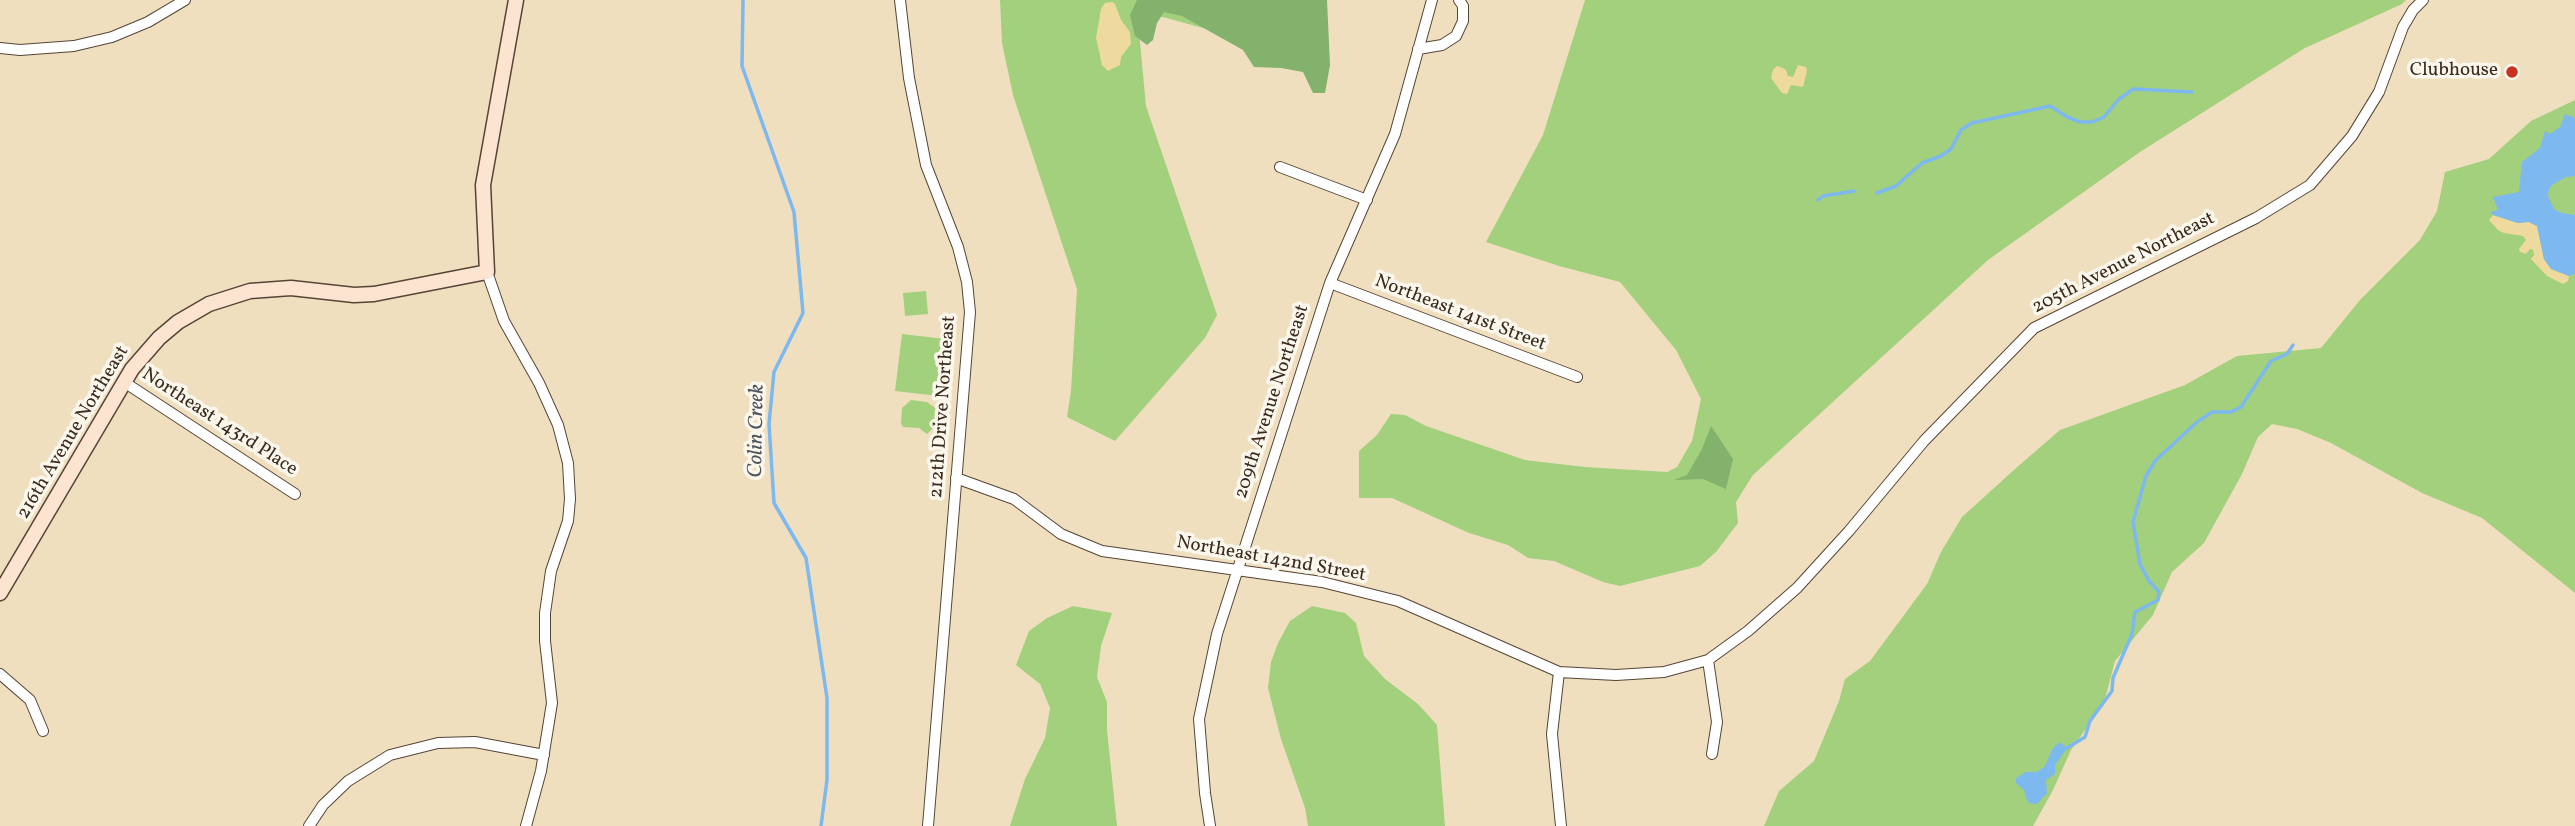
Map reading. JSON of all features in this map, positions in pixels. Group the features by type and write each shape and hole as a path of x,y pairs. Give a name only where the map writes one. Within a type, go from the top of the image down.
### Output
{"street":[{"path":"0,48 20,50 74,46 112,37 148,22 186,0"},
{"path":"516,0 483,185 487,272 504,321 539,383 558,425 568,463 570,499 568,521 551,571 545,613 545,641 552,703 544,755 526,826"},
{"name":"212th Drive Northeast","path":"900,0 909,78 926,165 958,247 967,282 970,312 928,826"},
{"name":"209th Avenue Northeast","path":"1210,826 1199,719 1217,634 1330,283 1395,134 1432,0"},
{"path":"1418,49 1442,45 1456,36 1463,21 1463,6 1459,0"},
{"name":"205th Avenue Northeast","path":"1707,660 1748,631 1797,588 1924,441 2034,328 2256,218 2310,185 2352,136 2379,92 2403,27 2423,0"},
{"path":"1280,167 1367,200"},
{"name":"216th Avenue Northeast","path":"0,593 124,382 141,357 178,322 230,296 250,291 291,288 354,295 374,294 487,272"},
{"name":"Northeast 141st Street","path":"1330,283 1577,377"},
{"name":"Northeast 143rd Place","path":"124,382 295,494"},
{"name":"Northeast 142nd Street","path":"957,478 1014,499 1060,534 1102,551 1322,582 1398,601 1559,672 1616,675 1664,672 1707,660"},
{"path":"1707,660 1717,722 1712,754"},
{"path":"1559,672 1552,734 1561,826"},
{"path":"0,674 30,699 43,731"},
{"path":"309,826 323,805 348,781 390,755 438,743 475,742 544,755"}],"green space":[{"path":"1000,0 1322,0 1236,37 1137,10 1146,106 1217,315 1205,338 1115,441 1067,417 1077,289 1013,95 1002,43"},
{"path":"1137,0 1327,0 1330,65 1325,93 1313,93 1303,72 1254,67 1243,50 1182,16 1164,12 1157,23 1153,40 1147,45 1135,36 1130,15"},
{"path":"1585,0 2406,0 2305,48 2140,152 1988,260 1753,475 1736,502 1738,523 1716,552 1700,566 1620,586 1603,582 1554,561 1528,558 1508,545 1469,533 1392,498 1359,498 1359,451 1377,435 1391,414 1405,415 1426,426 1525,460 1585,467 1667,472 1677,467 1692,441 1701,399 1676,350 1620,282 1559,266 1486,242 1543,135"},
{"path":"2575,100 2575,593 2482,518 2422,493 2331,443 2297,429 2272,424 2258,437 2242,474 2204,543 2172,572 2153,615 2115,661 2104,703 2071,750 2033,826 1764,826 1779,791 1814,761 1839,701 1845,679 1870,661 1927,584 1941,552 1962,517 2015,469 2060,430 2185,385 2237,356 2321,348 2360,300 2420,240 2437,211 2445,172 2489,159 2531,121"},
{"path":"926,291 928,314 905,316 903,293"},
{"path":"902,334 954,340 947,397 895,391"},
{"path":"911,400 927,402 938,410 940,421 927,434 919,428 903,427 901,423 902,408"},
{"path":"1711,426 1733,459 1726,489 1703,479 1674,480 1687,475"},
{"path":"1073,606 1112,613 1101,646 1097,677 1107,702 1107,730 1117,826 1010,826 1025,779 1045,738 1050,708 1040,684 1016,665 1029,631 1047,618"},
{"path":"1312,606 1345,613 1356,623 1364,656 1385,679 1418,704 1437,725 1445,826 1308,826 1305,808 1281,739 1268,688 1271,662 1278,643 1290,621"}],"sand":[{"path":"1112,2 1130,32 1131,44 1121,57 1120,65 1108,71 1102,65 1096,38 1101,9 1105,3"},
{"path":"1798,65 1806,67 1807,71 1803,87 1791,85 1787,94 1782,93 1771,78 1773,70 1777,66 1781,67 1786,70 1788,76 1793,77"},
{"path":"2493,215 2537,226 2544,259 2551,269 2569,276 2568,281 2563,284 2547,276 2531,259 2533,250 2530,249 2526,254 2520,252 2519,249 2526,240 2523,236 2498,230 2489,220"}],"water":[{"path":"2565,114 2575,118 2575,176 2566,177 2552,185 2548,196 2554,209 2575,215 2575,274 2569,276 2551,269 2544,259 2537,226 2529,222 2518,223 2490,212 2498,210 2493,197 2519,192 2522,162 2540,148 2545,131 2550,134 2560,127"},
{"path":"2060,742 2067,748 2055,765 2055,774 2046,780 2047,793 2037,804 2028,803 2024,790 2016,783 2016,778 2026,772 2037,772 2045,766 2053,748"}],"waterway":[{"name":"Colin Creek","path":"743,0 742,66 794,212 803,313 774,372 769,424 774,503 806,558 827,698 827,780 821,826"},
{"path":"1877,193 1896,186 1922,163 1951,149 1961,130 1972,123 2050,106 2080,122 2092,122 2104,117 2118,100 2133,89 2192,92"},
{"path":"1818,200 1823,196 1854,191"},
{"path":"2067,748 2085,737 2090,721 2112,691 2113,678 2132,634 2135,612 2158,600 2159,592 2140,564 2133,522 2146,476 2155,461 2197,422 2212,412 2231,412 2241,407 2271,361 2287,354 2293,345"}],"place":[{"name":"Clubhouse","path":"2512,72"}]}
